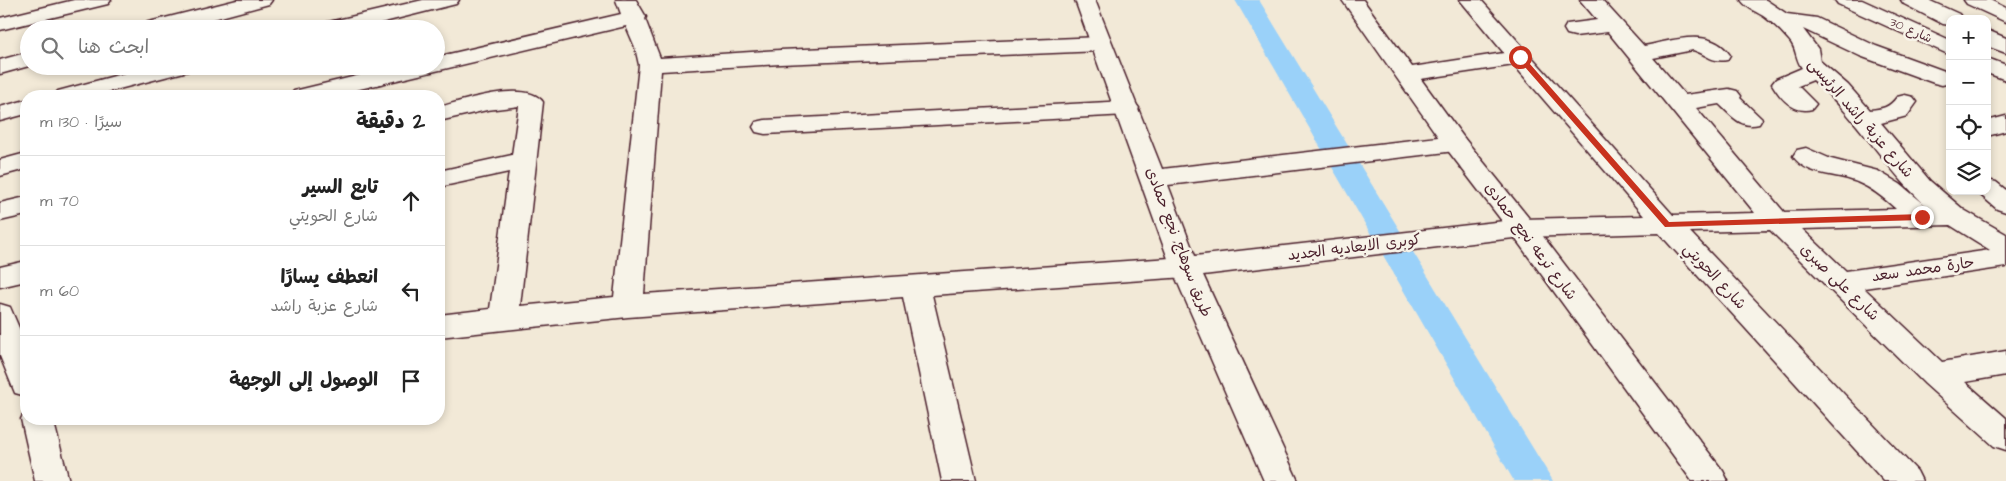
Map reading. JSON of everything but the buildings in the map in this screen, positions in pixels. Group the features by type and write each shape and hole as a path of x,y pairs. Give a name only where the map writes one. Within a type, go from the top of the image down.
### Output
{"street":[{"path":"0,24 101,0"},
{"path":"184,20 262,0"},
{"path":"366,20 449,0"},
{"name":"طريق سوهاج, نجع حمادى","path":"1085,0 1186,267 1281,481"},
{"name":"شارع ترعه نجع حمادى","path":"1352,0 1455,143 1522,228 1711,481"},
{"name":"شارع الحويتي","path":"1470,0 1667,225 1904,481"},
{"name":"شارع على صبرى","path":"1590,0 1639,54 1777,222 1936,374 2006,436"},
{"name":"شارع عزبة راشد الرئيسى","path":"1751,0 1781,20 1803,43 1807,49 1809,62 1840,90 1921,187 1954,216 2006,247"},
{"path":"1911,0 1946,17"},
{"path":"1974,0 2006,16"},
{"path":"1822,29 1862,3"},
{"name":"شارع 30","path":"1862,3 1946,46"},
{"path":"445,61 631,9 650,65 628,306"},
{"path":"1781,20 1803,22 1868,51 1942,78"},
{"path":"1575,29 1614,25"},
{"path":"1991,38 2006,46"},
{"path":"1639,54 1694,43 1703,45 1719,55"},
{"path":"650,65 1102,44"},
{"path":"1407,74 1520,57"},
{"path":"0,67 20,61"},
{"path":"1991,67 2006,73"},
{"path":"1804,104 1784,84 1816,70"},
{"path":"89,90 146,75"},
{"path":"327,90 390,75"},
{"path":"1679,103 1727,96 1750,120"},
{"path":"445,113 510,99 528,100 531,102 504,318"},
{"path":"1864,118 1894,113 1903,107 1905,102"},
{"path":"765,127 1127,108"},
{"path":"0,114 20,109"},
{"path":"1991,128 2006,123"},
{"path":"1153,178 1391,152 1455,143"},
{"path":"1806,156 1826,167 1861,174 1876,181 1922,217"},
{"path":"445,178 524,161"},
{"path":"0,168 20,163"},
{"path":"1991,191 2006,203"},
{"path":"0,212 20,207"},
{"name":"كوبرى الابعاديه الجديد","path":"445,325 628,306 1186,267 1522,228 1954,216"},
{"name":"حارة محمد سعد","path":"1840,282 2006,257"},
{"path":"0,277 20,272"},
{"path":"915,286 959,481"},
{"path":"0,315 20,368"},
{"path":"1936,374 2006,362"},
{"path":"38,425 52,481"}],"waterway":[{"path":"1247,0 1534,481"}],"route":[{"path":"1520,57 1667,225 1922,217"}]}
